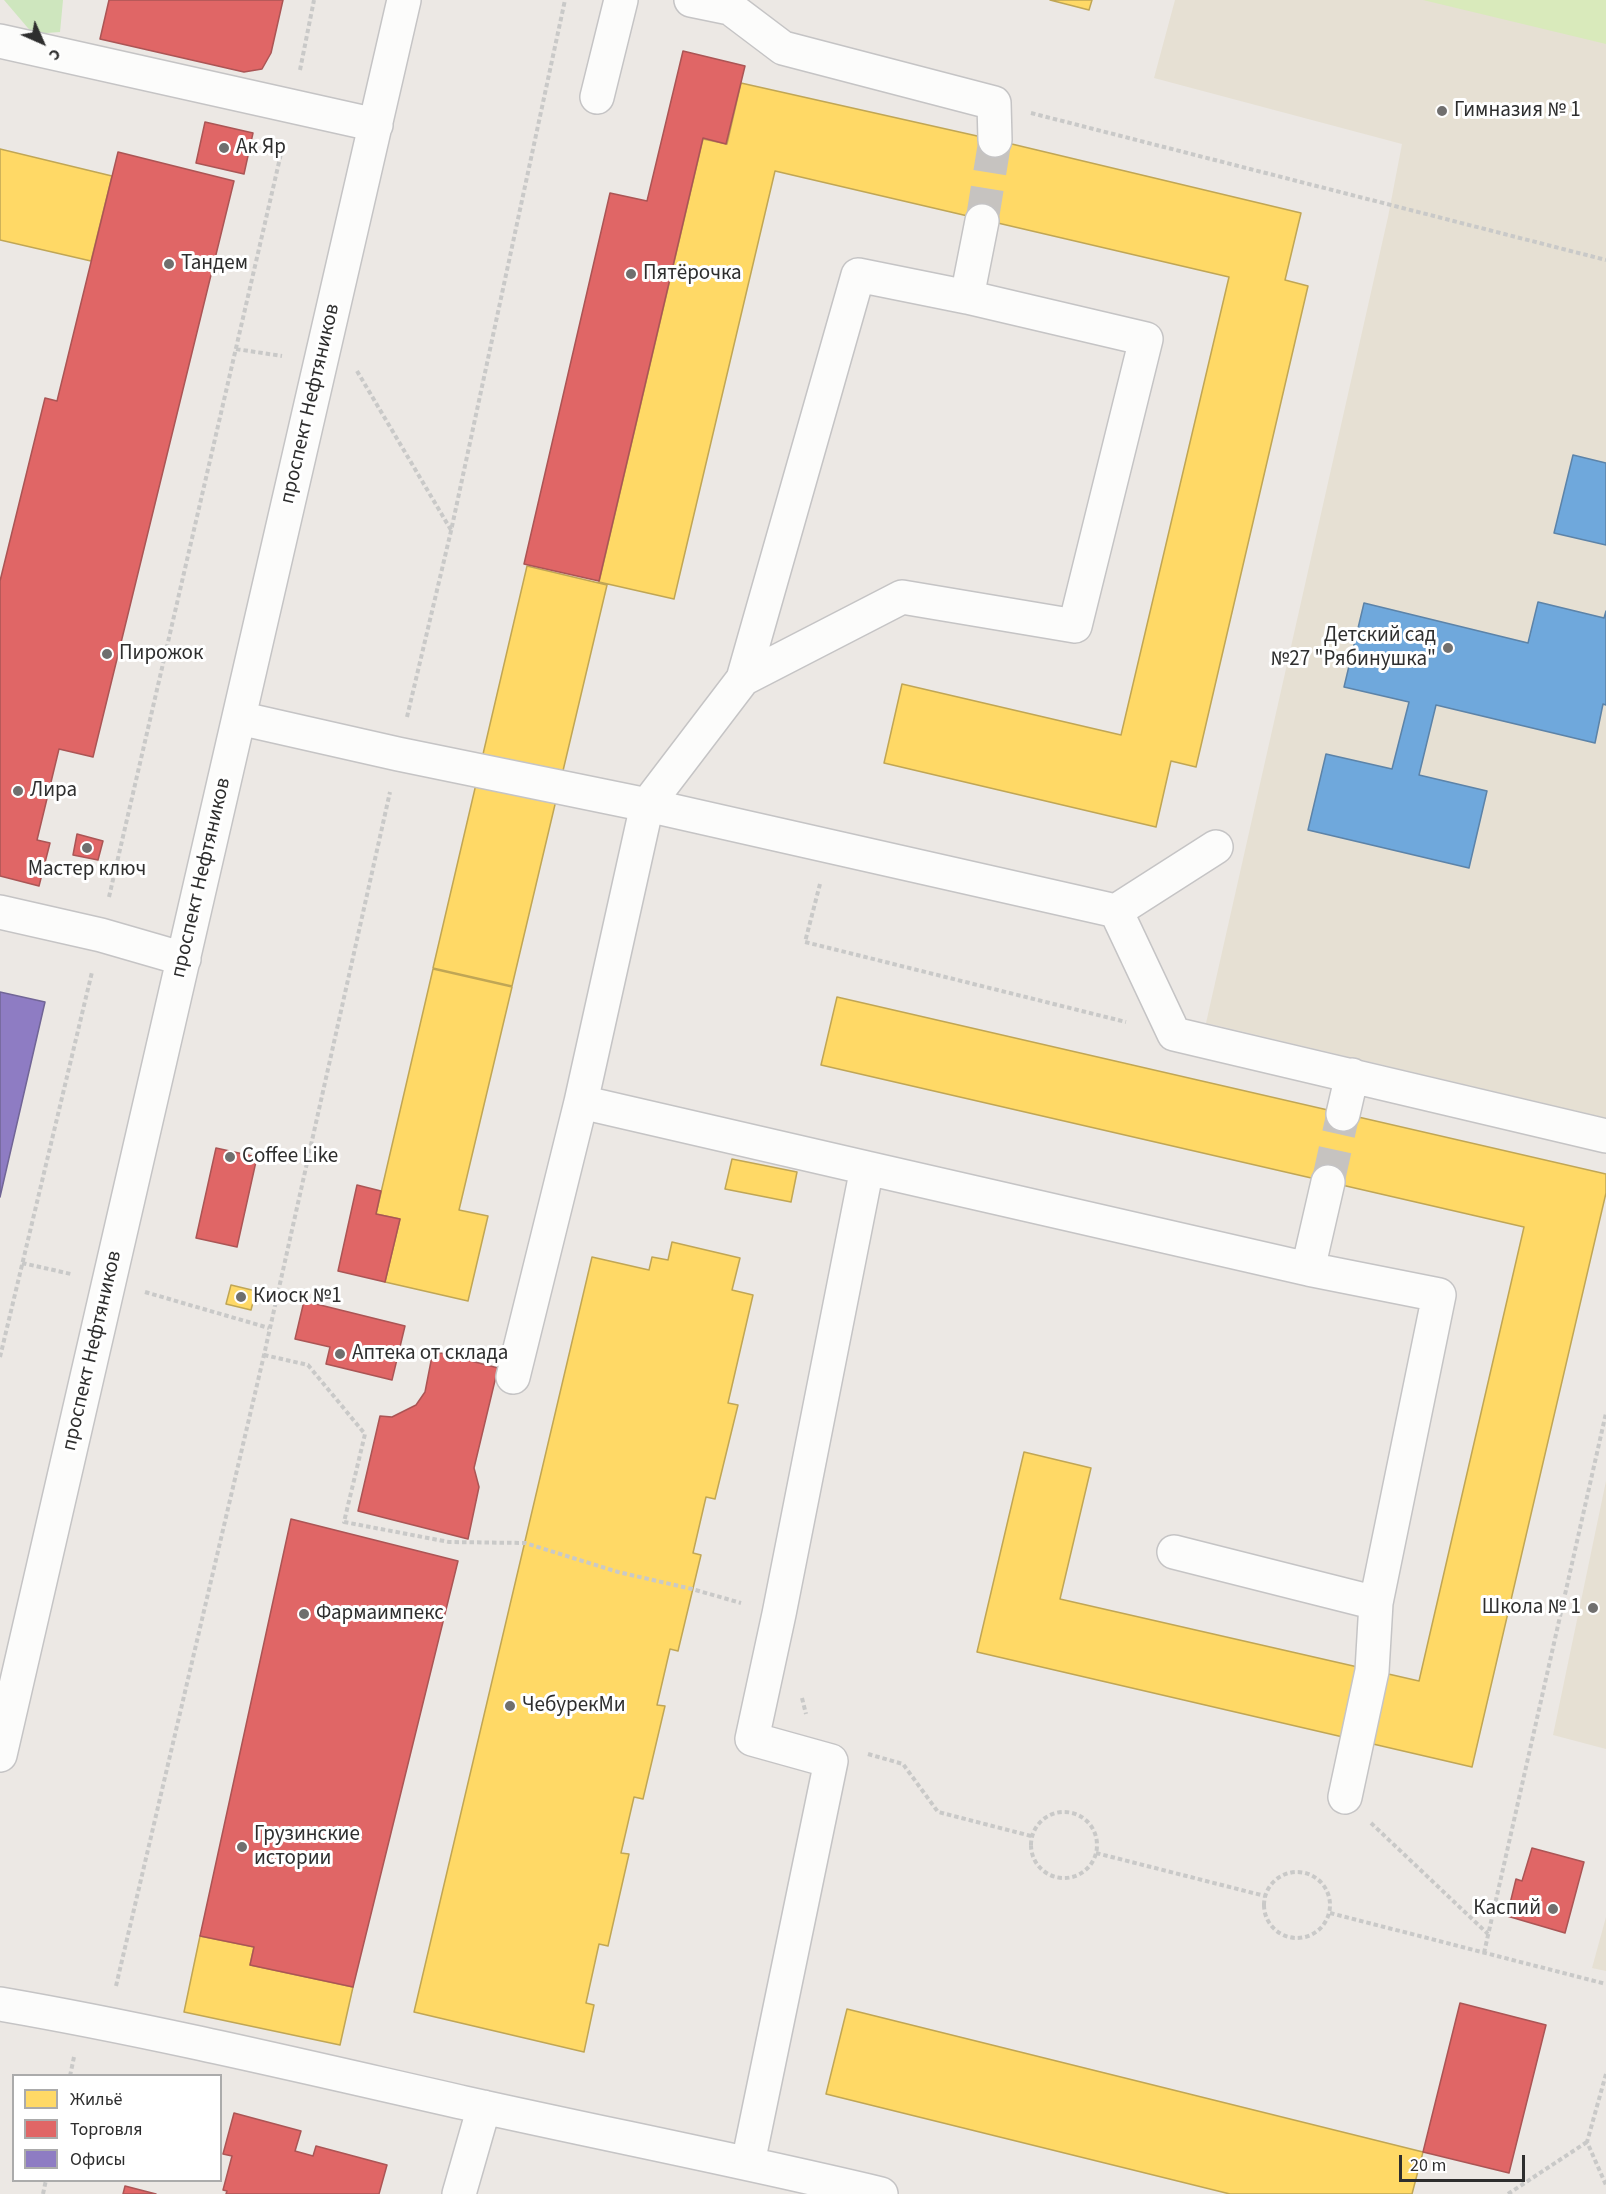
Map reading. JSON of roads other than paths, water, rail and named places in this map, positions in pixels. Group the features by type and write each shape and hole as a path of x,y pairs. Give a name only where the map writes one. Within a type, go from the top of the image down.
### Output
{"street":[{"name":"проспект Нефтяников","path":"0,1755 404,0"},
{"path":"597,97 621,0"},
{"path":"691,0 730,8 783,48 994,104 995,140"},
{"path":"0,41 376,125"},
{"path":"967,297 982,221"},
{"path":"513,1377 581,1102 647,806 743,679 858,275 967,297 1146,339 1075,626 902,597 743,679"},
{"path":"239,718 1116,911 1216,847"},
{"path":"1116,911 1174,1034 1606,1136"},
{"path":"0,912 100,935 184,959"},
{"path":"1343,1113 1352,1075"},
{"path":"581,1102 1308,1269 1439,1295 1376,1604 1371,1671 1345,1797"},
{"path":"748,2163 831,1761 752,1739 867,1168"},
{"path":"1308,1269 1328,1182"},
{"path":"1174,1552 1376,1604"},
{"path":"0,2004 108,2023 881,2194"},
{"path":"459,2194 484,2107"}],"tunnel":[{"path":"982,221 995,140"},
{"path":"1328,1182 1343,1114"}],"place":[{"name":"Гимназия № 1","path":"1442,111"},
{"name":"Ак Яр","path":"224,148"},
{"name":"Тандем","path":"169,264"},
{"name":"Пятёрочка","path":"631,274"},
{"name":"Детский сад №27 \"Рябинушка\"","path":"1448,648"},
{"name":"Пирожок","path":"107,654"},
{"name":"Лира","path":"18,791"},
{"name":"Мастер ключ","path":"87,848"},
{"name":"Coffee Like","path":"230,1157"},
{"name":"Киоск №1","path":"241,1297"},
{"name":"Аптека от склада","path":"340,1354"},
{"name":"Школа № 1","path":"1593,1608"},
{"name":"Фармаимпекс","path":"304,1614"},
{"name":"ЧебурекМи","path":"510,1706"},
{"name":"Грузинские истории","path":"242,1847"},
{"name":"Каспий","path":"1553,1909"}]}
